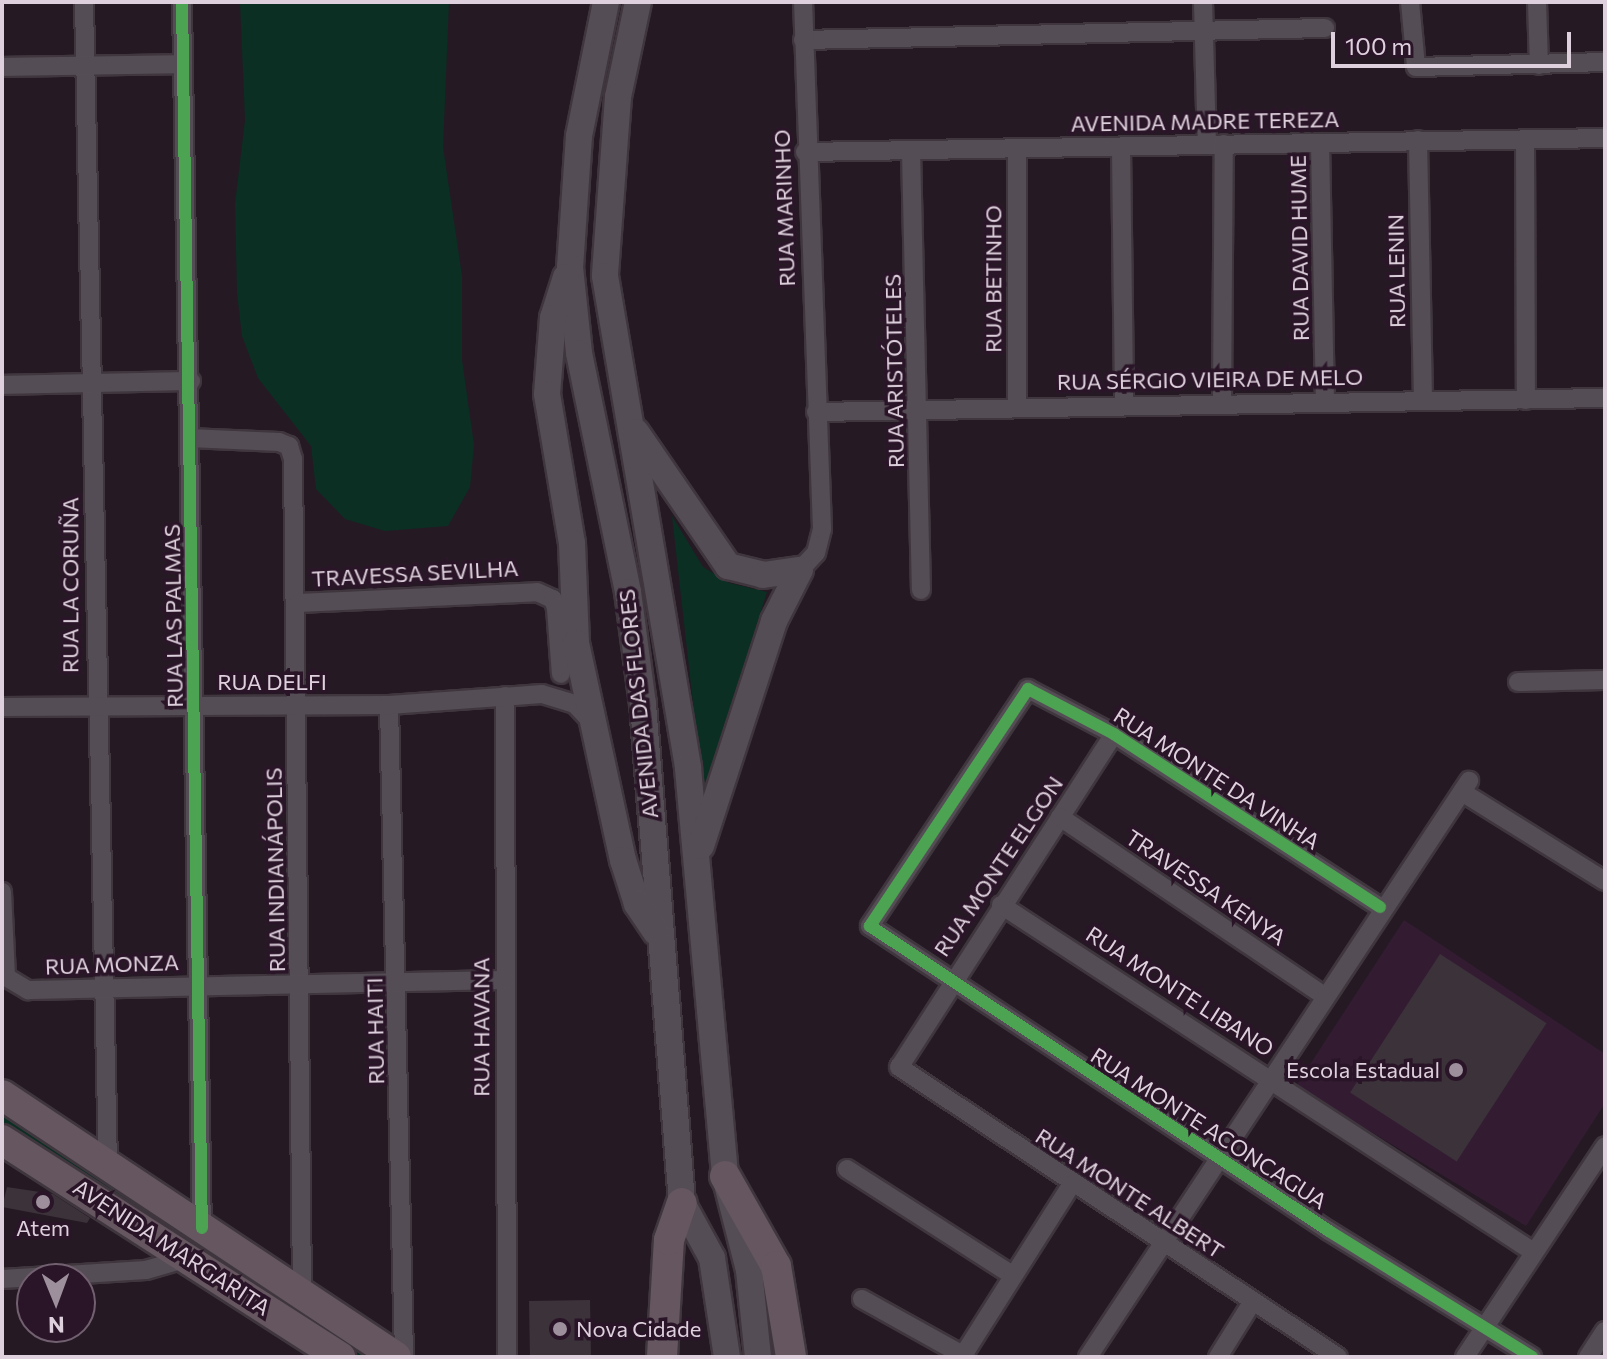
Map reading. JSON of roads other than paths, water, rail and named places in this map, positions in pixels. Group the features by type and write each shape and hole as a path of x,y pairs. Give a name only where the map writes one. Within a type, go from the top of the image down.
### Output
{"main road":[{"name":"AVENIDA DAS FLORES","path":"606,2 579,136 570,267 591,425 637,662 682,1203 712,1258 727,1357"},
{"name":"AVENIDA DAS FLORES","path":"638,2 618,97 604,240 624,411 650,519 698,853 725,1176 749,1270 758,1357"},
{"path":"570,267 553,318 547,394 572,543 576,643 623,860 637,904 658,935"},
{"path":"624,411 728,566 763,575 800,570"},
{"path":"698,853 770,632 800,570"},
{"name":"AVENIDA MARGARITA","path":"2,1095 396,1357"},
{"name":"AVENIDA MARGARITA","path":"2,1140 17,1158 188,1258 340,1357"},
{"path":"725,1176 776,1266 791,1357"},
{"path":"662,1357 669,1240 682,1203"}],"street":[{"name":"RUA LA CORUÑA","path":"84,2 94,385 94,705 100,987 108,1168"},
{"name":"RUA LAS PALMAS","path":"182,2 201,985 202,1228"},
{"name":"RUA MARINHO","path":"803,2 805,152 816,412"},
{"path":"1203,2 1203,31 1216,145 1222,401"},
{"path":"1410,2 1416,67 1605,62"},
{"path":"1537,2 1539,65"},
{"path":"803,40 1325,28"},
{"path":"2,67 183,64"},
{"name":"AVENIDA MADRE TEREZA","path":"805,152 1605,138"},
{"path":"1525,139 1526,400"},
{"name":"RUA LENIN","path":"1418,140 1423,400"},
{"name":"RUA DAVID HUME","path":"1320,143 1325,399"},
{"path":"1121,147 1124,405"},
{"name":"RUA BETINHO","path":"1017,150 1017,407"},
{"name":"RUA ARISTÓTELES","path":"911,151 920,411 921,590"},
{"path":"2,385 191,381"},
{"name":"RUA SÉRGIO VIEIRA DE MELO","path":"816,412 1325,399 1605,398"},
{"path":"800,570 816,553 822,529 816,412"},
{"name":"RUA INDIANÁPOLIS","path":"189,438 289,446 298,603 302,1295"},
{"name":"TRAVESSA SEVILHA","path":"298,603 537,592 556,608 561,674"},
{"path":"542,694 561,674 576,643"},
{"path":"1518,682 1605,680"},
{"name":"RUA MONTE DA VINHA","path":"870,926 1028,689 1114,734 1380,907"},
{"name":"RUA DELFI","path":"2,707 389,705 542,694 575,704 591,721"},
{"name":"RUA HAVANA","path":"505,696 507,1357"},
{"name":"RUA HAITI","path":"389,705 398,981 404,1357"},
{"name":"RUA MONTE ELGON","path":"899,1067 949,983 1114,734"},
{"path":"1088,1357 1380,907 1466,786 1605,881"},
{"name":"TRAVESSA KENYA","path":"1060,817 1324,996"},
{"name":"RUA MONZA","path":"2,892 10,984 28,990 505,980"},
{"name":"RUA MONTE LIBANO","path":"1001,905 1271,1078 1532,1251"},
{"name":"RUA MONTE ACONCAGUA","path":"870,926 949,983 1532,1357"},
{"name":"RUA MONTE ALBERT","path":"899,1067 1071,1185 1338,1357"},
{"path":"1465,1357 1532,1251 1605,1146"},
{"path":"847,1169 1012,1275"},
{"path":"862,1299 964,1356 1071,1185"},
{"path":"2,1279 146,1270 188,1258"},
{"path":"1218,1357 1253,1301"},
{"path":"1588,1357 1605,1331"}],"place":[{"name":"Escola Estadual","path":"1456,1070"},
{"name":"Atem","path":"43,1202"},
{"name":"Nova Cidade","path":"560,1329"}]}
